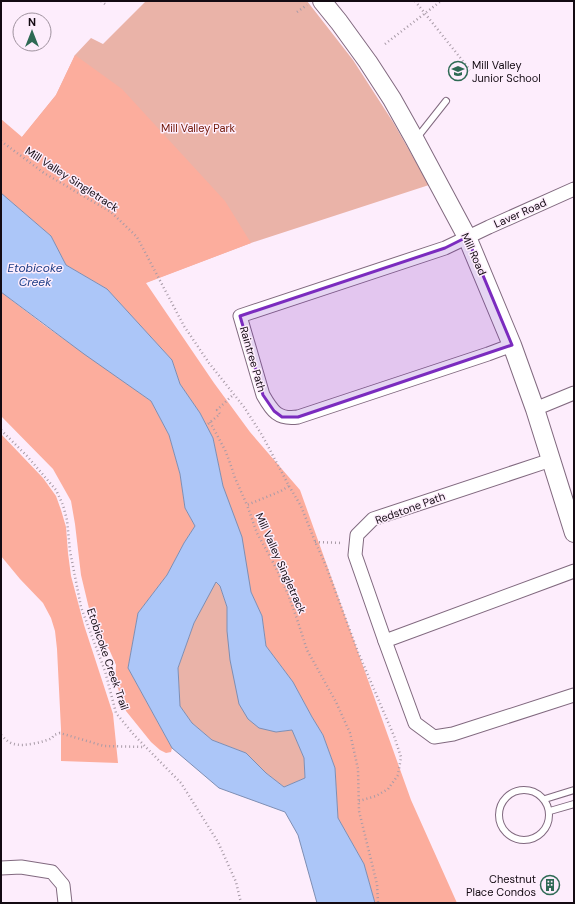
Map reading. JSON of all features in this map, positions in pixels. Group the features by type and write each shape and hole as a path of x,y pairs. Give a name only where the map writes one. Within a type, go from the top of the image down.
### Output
{"street":[{"name":"Mill Road","path":"315,2 339,22 368,62 392,99 467,237 512,345 535,409 574,533"},
{"name":"Laver Road","path":"467,237 574,189"},
{"name":"Raintree Path","path":"467,237 445,248 240,316 263,395 274,411 282,417 298,417 512,345"},
{"path":"535,409 574,393"},
{"name":"Redstone Path","path":"551,460 373,519 356,535 354,555 415,723 434,737 453,734 574,695"},
{"path":"385,641 574,571"},
{"path":"1,868 21,867 52,872 64,885 65,903"}],"lane":[{"path":"415,140 446,101"},
{"path":"518,790 533,791 545,800 550,811 548,826 538,837 524,841 510,837 501,826 499,811 505,798 518,790"},
{"path":"545,800 574,790"},
{"path":"550,811 574,804"}],"path":[{"path":"101,1 105,4"},
{"path":"415,1 470,70"},
{"path":"385,44 441,1"},
{"path":"297,12 315,2"},
{"name":"Mill Valley Singletrack","path":"1,141 44,173 111,212 137,236 184,326 209,363 244,407 262,435 289,486 281,491 247,505 257,533 288,594 307,650 336,702 350,733 358,769 359,811 377,884 378,903"},
{"path":"234,394 217,410 220,414 209,423 225,450 247,505"},
{"name":"Etobicoke Creek Trail","path":"1,430 27,456 59,495 67,520 70,550 81,608 105,671 116,713 145,747 181,783 218,842 236,882 241,903"},
{"path":"289,486 301,506 326,566 358,652 394,736 401,758 398,775 388,789 376,796 359,801"},
{"path":"315,542 356,544"},
{"path":"1,735 12,744 19,745 47,741 54,735 60,733 104,746 145,747"}],"highlighted area":[{"path":"467,237 512,345 298,417 282,417 274,411 263,395 240,316 445,248"}],"green space":[{"name":"Mill Valley Park","path":"146,1 307,1 353,60 393,122 429,185 251,243 145,283 22,137 56,95 75,55 91,38 103,44"},
{"path":"215,582 220,586 227,607 227,631 276,732 292,730 304,758 305,778 284,787 266,773 246,753 212,740 192,723 180,706 178,668 194,623"}],"shaded area":[{"path":"75,55 122,89 225,201 251,243 146,283 214,383 250,432 300,490 411,800 457,903 375,903 364,864 338,818 335,768 323,735 293,682 266,646 262,616 251,592 223,486 213,438 200,413 180,384 172,360 107,289 66,265 51,236 1,193 1,119 22,137 56,95"},
{"path":"1,292 44,325 151,401 169,435 180,474 185,508 195,526 167,575 138,613 128,668 172,748 171,752 166,753 160,750 151,742 126,711 115,680 116,665 109,649 101,643 92,621 81,575 71,501 53,469 1,416"},
{"path":"1,434 43,478 56,496 61,510 66,527 71,576 84,625 113,714 118,763 61,761 61,729 55,631 51,618 43,603 1,556"}],"water":[{"name":"Etobicoke Creek","path":"1,193 51,236 66,265 107,289 172,360 180,384 200,413 213,438 223,486 242,537 251,592 262,616 266,646 293,682 323,735 335,768 338,818 364,864 375,903 317,903 298,835 285,812 219,788 172,748 128,668 138,613 167,575 195,526 185,508 180,474 169,435 151,401 84,354 1,292","holes":["216,582 220,586 227,607 227,631 230,660 239,704 248,719 259,728 276,732 292,730 304,758 305,778 284,787 266,773 246,753 212,740 192,723 180,706 178,668 194,623"]}],"place":[{"name":"Mill Valley Junior School","path":"458,71"},
{"name":"Chestnut Place Condos","path":"550,885"}]}
